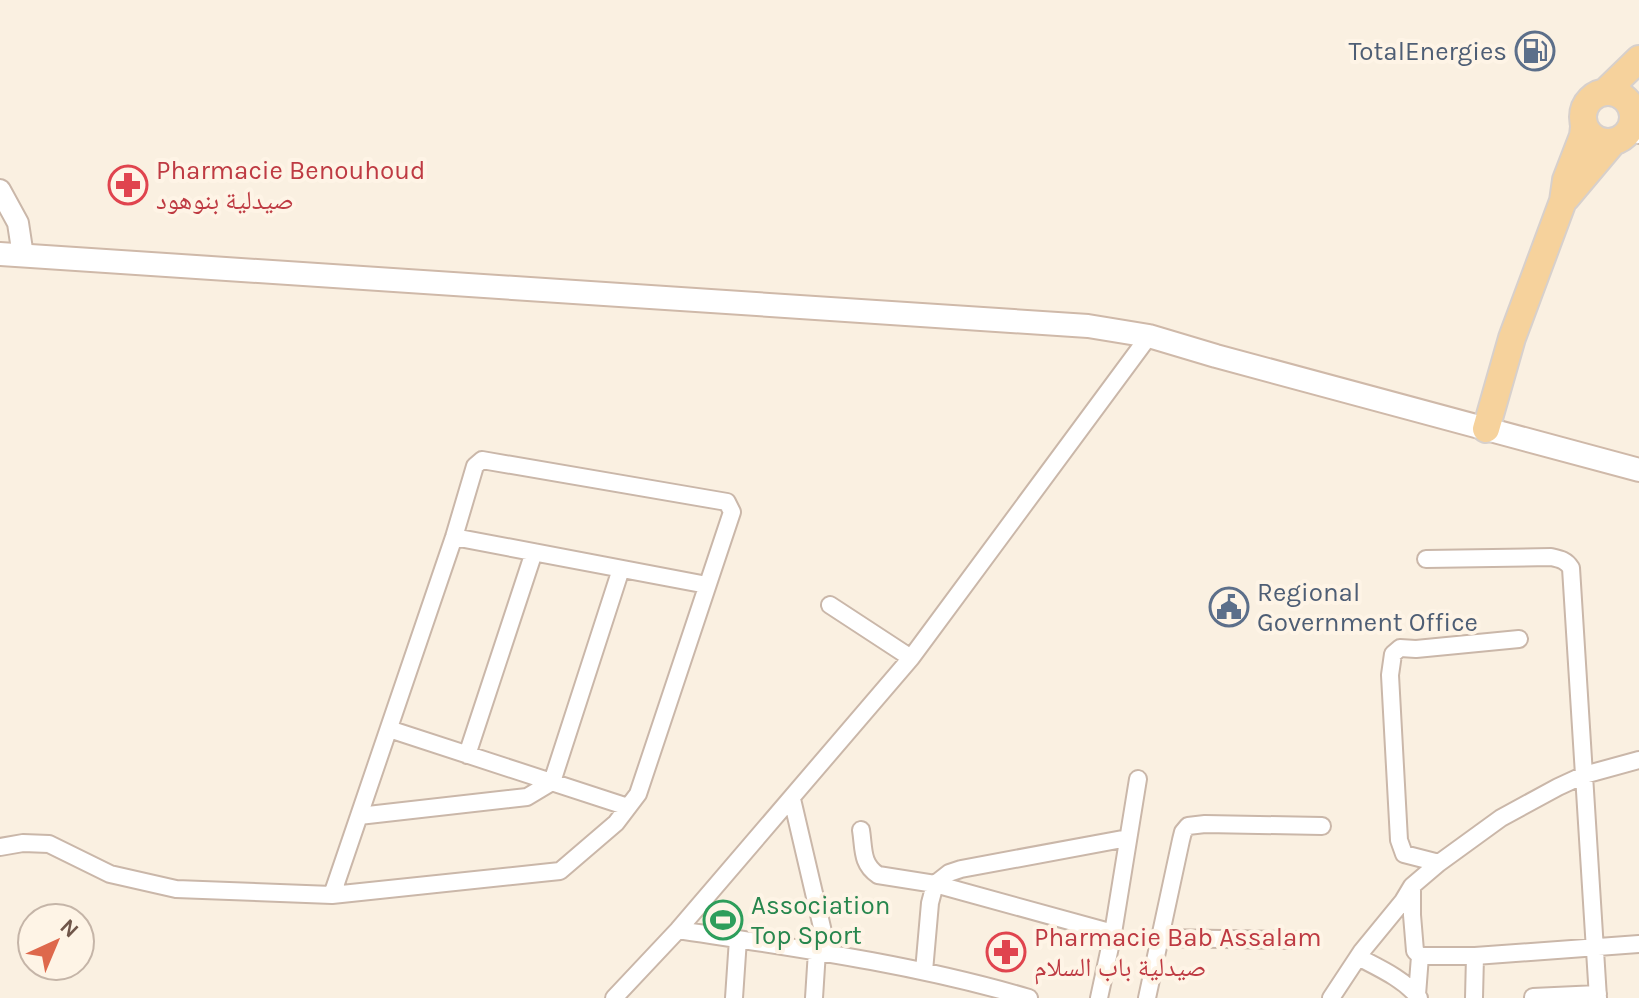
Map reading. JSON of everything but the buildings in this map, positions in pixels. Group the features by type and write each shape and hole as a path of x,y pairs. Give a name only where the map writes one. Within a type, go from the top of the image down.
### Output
{"main road":[{"path":"1486,429 1512,338 1563,201 1566,180 1583,136 1586,104 1605,92 1639,59"},
{"path":"1563,201 1631,124 1630,104 1621,95 1605,92"},
{"path":"1584,127 1600,142 1631,124"},
{"path":"0,254 1072,325 1149,336 1639,470"}],"street":[{"path":"0,190 18,223 23,256"},
{"path":"614,998 678,930 911,658 1149,336"},
{"path":"0,847 23,843 49,844 110,874 176,889 332,895 560,871 616,823 638,794 732,512 727,502 482,460 475,466 454,537 332,895"},
{"path":"454,537 707,585"},
{"path":"467,755 534,552"},
{"path":"1426,559 1551,557 1567,562 1572,575 1598,996 1518,998"},
{"path":"359,816 527,797 552,782 621,569"},
{"path":"830,605 911,658"},
{"path":"1439,863 1404,854 1399,840 1390,675 1393,654 1400,648 1519,639"},
{"path":"389,729 628,807"},
{"path":"1331,998 1412,886 1439,863 1501,818 1584,775 1639,760"},
{"path":"1099,998 1138,779"},
{"path":"792,799 822,952 814,998"},
{"path":"1147,998 1183,832 1188,826 1322,826"},
{"path":"861,830 866,864 878,875 935,884 1113,933"},
{"path":"924,971 929,911 935,884 949,873 1128,838"},
{"path":"1412,886 1415,951 1420,956 1475,956 1639,944"},
{"path":"678,930 924,971 1029,998"},
{"path":"1159,938 1294,940"},
{"path":"734,998 738,939"},
{"path":"1418,997 1420,956"},
{"path":"1474,998 1475,956"},
{"path":"1358,957 1399,980 1418,997"}],"place":[{"name":"TotalEnergies","path":"1535,51"},
{"name":"Pharmacie Benouhoud صيدلية بنوهود","path":"128,185"},
{"name":"Regional Government Office","path":"1229,607"},
{"name":"Association Top Sport","path":"723,920"},
{"name":"Pharmacie Bab Assalam صيدلية باب السلام","path":"1006,952"}]}
